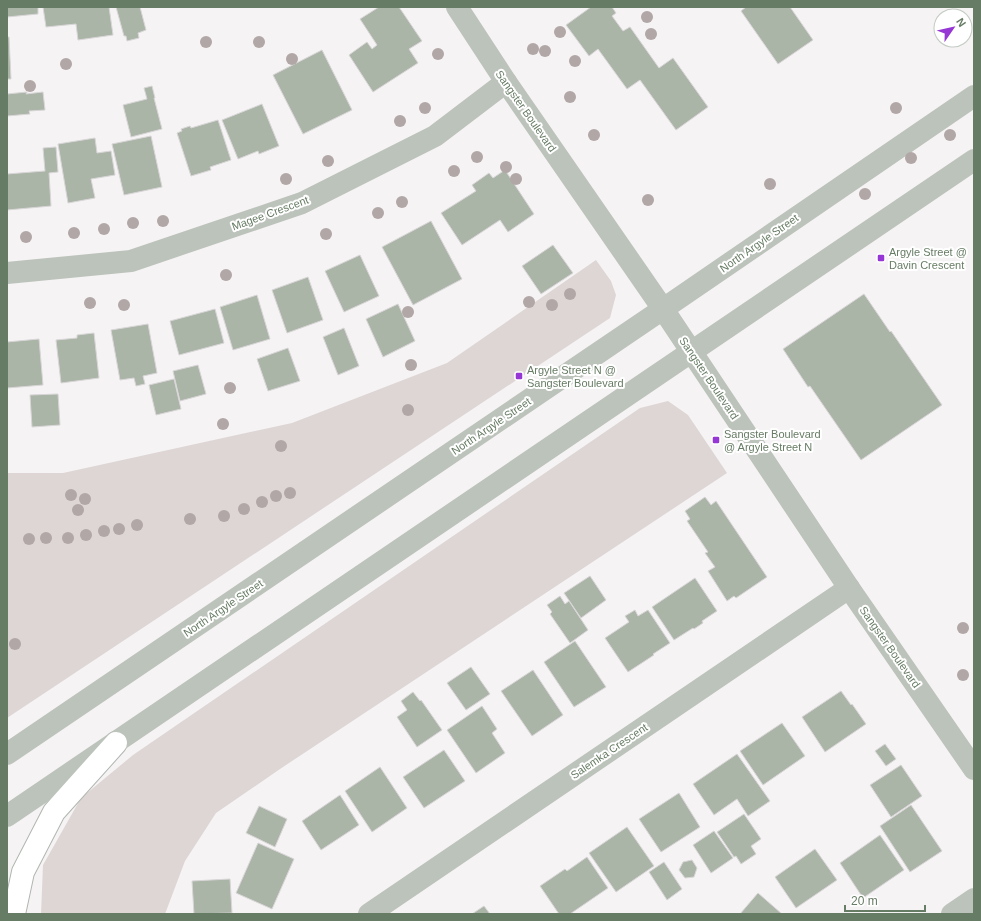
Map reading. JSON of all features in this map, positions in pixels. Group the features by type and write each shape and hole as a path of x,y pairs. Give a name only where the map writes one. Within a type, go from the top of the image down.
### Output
{"highway":[{"path":"14,914 23,872 54,812 116,743"}],"street":[{"name":"Sangster Boulevard","path":"456,7 506,82 663,308 849,588 974,769"},
{"name":"Magee Crescent","path":"7,273 131,261 302,203 435,136 506,82"},
{"name":"North Argyle Street","path":"7,754 974,96"},
{"path":"7,816 974,160"},
{"name":"Salemka Crescent","path":"369,914 849,588"},
{"path":"952,914 974,899"}],"shaded area":[{"path":"596,260 611,281 616,295 610,318 7,718 7,473 63,473 292,423 447,363"},
{"path":"668,401 688,415 727,473 216,813 185,861 165,914 41,914 43,865 81,798 133,755 640,408"}],"building":[{"path":"7,7 38,7 38,14 7,17"},
{"path":"43,7 109,7 113,35 78,40 76,24 46,27"},
{"path":"116,7 140,7 146,30 138,33 139,38 127,41 126,36 124,36"},
{"path":"379,7 399,7 422,41 409,49 418,63 373,92 349,55 367,42 372,49 377,45 360,19"},
{"path":"591,7 612,7 616,13 612,16 623,31 630,27 659,68 673,58 708,107 676,130 640,80 627,89 598,49 589,56 566,25"},
{"path":"746,7 790,7 813,40 778,64 741,11"},
{"path":"7,37 9,37 11,79 7,79"},
{"path":"322,50 352,110 303,134 273,75"},
{"path":"152,86 162,129 131,137 123,105 147,99 144,88"},
{"path":"27,92 26,94 43,92 45,110 29,111 30,114 7,116 7,94"},
{"path":"262,104 279,146 259,154 258,151 238,159 222,120"},
{"path":"218,120 231,160 210,167 211,170 191,176 177,133 182,131 181,129 190,126 191,128"},
{"path":"151,136 162,187 124,195 112,144"},
{"path":"95,138 97,153 111,151 115,175 91,179 95,198 68,203 58,144"},
{"path":"56,147 58,172 49,173 51,206 7,210 7,174 45,171 43,148"},
{"path":"505,170 534,214 508,232 500,220 462,245 441,213 476,191 472,185 489,173 493,178"},
{"path":"431,221 462,279 413,305 382,247"},
{"path":"553,245 573,273 541,294 522,266"},
{"path":"360,255 379,296 344,312 325,271"},
{"path":"308,277 323,320 287,333 272,290"},
{"path":"864,294 942,405 861,460 810,386 808,387 783,349"},
{"path":"257,295 270,339 233,350 220,307"},
{"path":"398,304 415,341 383,357 366,319"},
{"path":"215,309 224,343 179,355 170,321"},
{"path":"148,324 157,373 143,376 145,384 136,386 134,378 120,380 111,330"},
{"path":"344,328 359,366 338,375 323,337"},
{"path":"94,333 99,378 61,383 56,340 77,338 77,335"},
{"path":"39,339 43,385 7,388 7,342"},
{"path":"288,348 300,381 268,391 257,359"},
{"path":"198,365 206,394 180,401 173,371"},
{"path":"174,379 181,409 156,415 149,385"},
{"path":"58,394 60,425 32,427 30,395"},
{"path":"705,497 711,505 716,501 767,577 736,598 734,596 727,601 708,571 715,567 705,553 708,552 687,521 690,519 685,511"},
{"path":"590,576 606,600 581,618 564,593"},
{"path":"695,578 717,611 702,621 703,623 674,640 652,607"},
{"path":"560,596 565,604 569,601 588,630 570,643 550,614 552,612 547,605"},
{"path":"635,610 638,616 648,610 670,643 628,672 605,638 629,622 625,616"},
{"path":"575,641 606,687 574,707 544,662"},
{"path":"471,667 490,694 466,710 447,683"},
{"path":"533,670 563,715 532,736 501,691"},
{"path":"841,691 866,724 825,752 802,717"},
{"path":"413,692 420,701 421,700 442,730 417,747 397,717 407,710 401,701"},
{"path":"482,706 497,729 492,733 505,753 476,773 447,730"},
{"path":"782,723 805,756 763,785 740,751"},
{"path":"885,744 896,759 886,766 875,751"},
{"path":"444,750 465,781 424,808 403,777"},
{"path":"737,754 770,801 748,816 737,799 714,815 693,784"},
{"path":"901,765 922,796 891,817 870,785"},
{"path":"380,767 407,808 372,832 345,791"},
{"path":"679,793 700,827 661,852 639,819"},
{"path":"340,795 359,825 321,850 302,821"},
{"path":"911,805 942,851 910,872 880,826"},
{"path":"259,806 287,819 275,847 246,833"},
{"path":"744,814 761,839 751,846 756,854 741,864 736,856 734,857 717,832"},
{"path":"627,827 654,866 616,892 589,853"},
{"path":"714,831 733,858 711,873 693,845"},
{"path":"880,835 904,870 863,898 840,863"},
{"path":"258,843 294,859 272,909 236,893"},
{"path":"815,849 837,880 796,908 775,877"},
{"path":"587,857 608,888 570,914 559,914 540,886 565,869 567,871"},
{"path":"692,860 697,868 694,877 685,878 679,870 683,862"},
{"path":"664,862 682,889 667,900 649,872"},
{"path":"230,879 232,913 194,914 192,881"},
{"path":"758,893 782,914 740,914"},
{"path":"484,906 490,914 472,914"}],"place":[{"name":"Argyle Street @ Davin Crescent","path":"881,258"},
{"name":"Argyle Street N @ Sangster Boulevard","path":"519,376"},
{"name":"Sangster Boulevard @ Argyle Street N","path":"716,440"}]}
